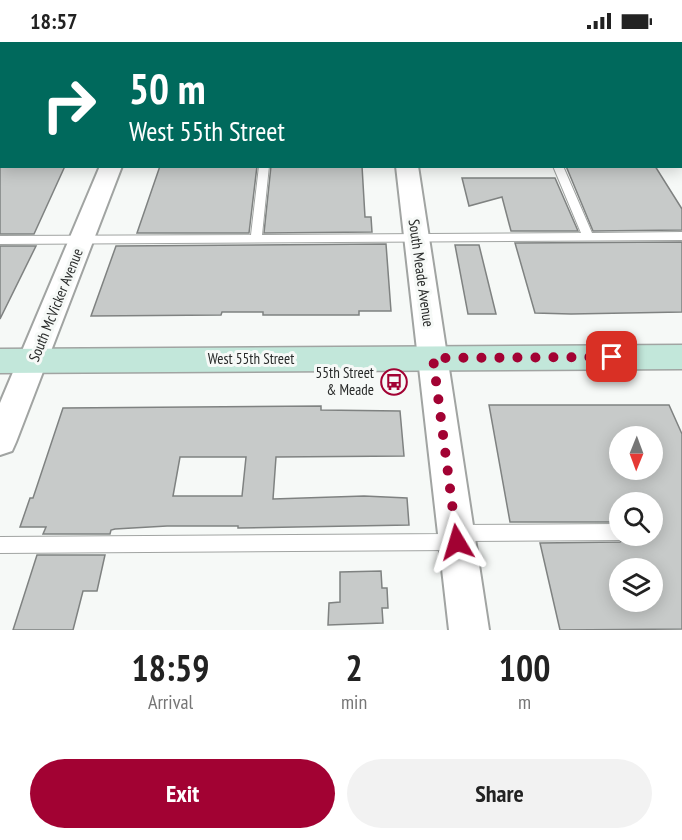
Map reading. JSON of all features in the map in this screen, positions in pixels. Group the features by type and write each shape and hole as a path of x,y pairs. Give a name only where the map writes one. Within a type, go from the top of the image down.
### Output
{"main road":[{"name":"West 55th Street","path":"0,361 682,357"}],"street":[{"name":"South McVicker Avenue","path":"0,442 110,168"},
{"name":"South Meade Avenue","path":"407,168 469,630"}],"lane":[{"path":"256,239 264,168"},
{"path":"559,168 588,237"},
{"path":"0,240 682,236"},
{"path":"0,546 609,532"}],"building":[{"path":"0,168 64,168 34,234 0,234"},
{"path":"159,168 257,168 249,233 137,233"},
{"path":"271,168 362,168 365,217 371,217 372,232 264,233"},
{"path":"567,168 656,168 682,209 682,230 593,231"},
{"path":"462,178 555,178 578,231 511,231 502,197 469,206"},
{"path":"682,242 682,312 571,314 535,313 515,243"},
{"path":"386,244 391,311 359,311 359,315 263,315 263,312 222,312 221,315 91,316 116,246"},
{"path":"455,245 479,245 496,314 468,314"},
{"path":"0,246 36,246 0,319"},
{"path":"489,405 669,405 682,434 682,629 560,630 540,543 609,542 609,546 663,546 663,492 609,492 609,522 510,522"},
{"path":"321,406 321,410 400,411 404,456 276,457 273,499 364,496 407,498 409,525 238,528 238,526 167,526 115,529 111,530 110,534 43,534 46,527 20,527 30,498 33,498 63,408","holes":["180,457 246,457 242,496 173,496"]},
{"path":"37,555 105,555 97,591 83,591 73,630 13,630"},
{"path":"381,571 382,588 387,588 388,608 382,608 383,623 328,625 329,603 340,602 340,572"}],"place":[{"name":"55th Street & Meade","path":"394,382"}],"route":[{"path":"457,542 433,358 612,357"}]}
